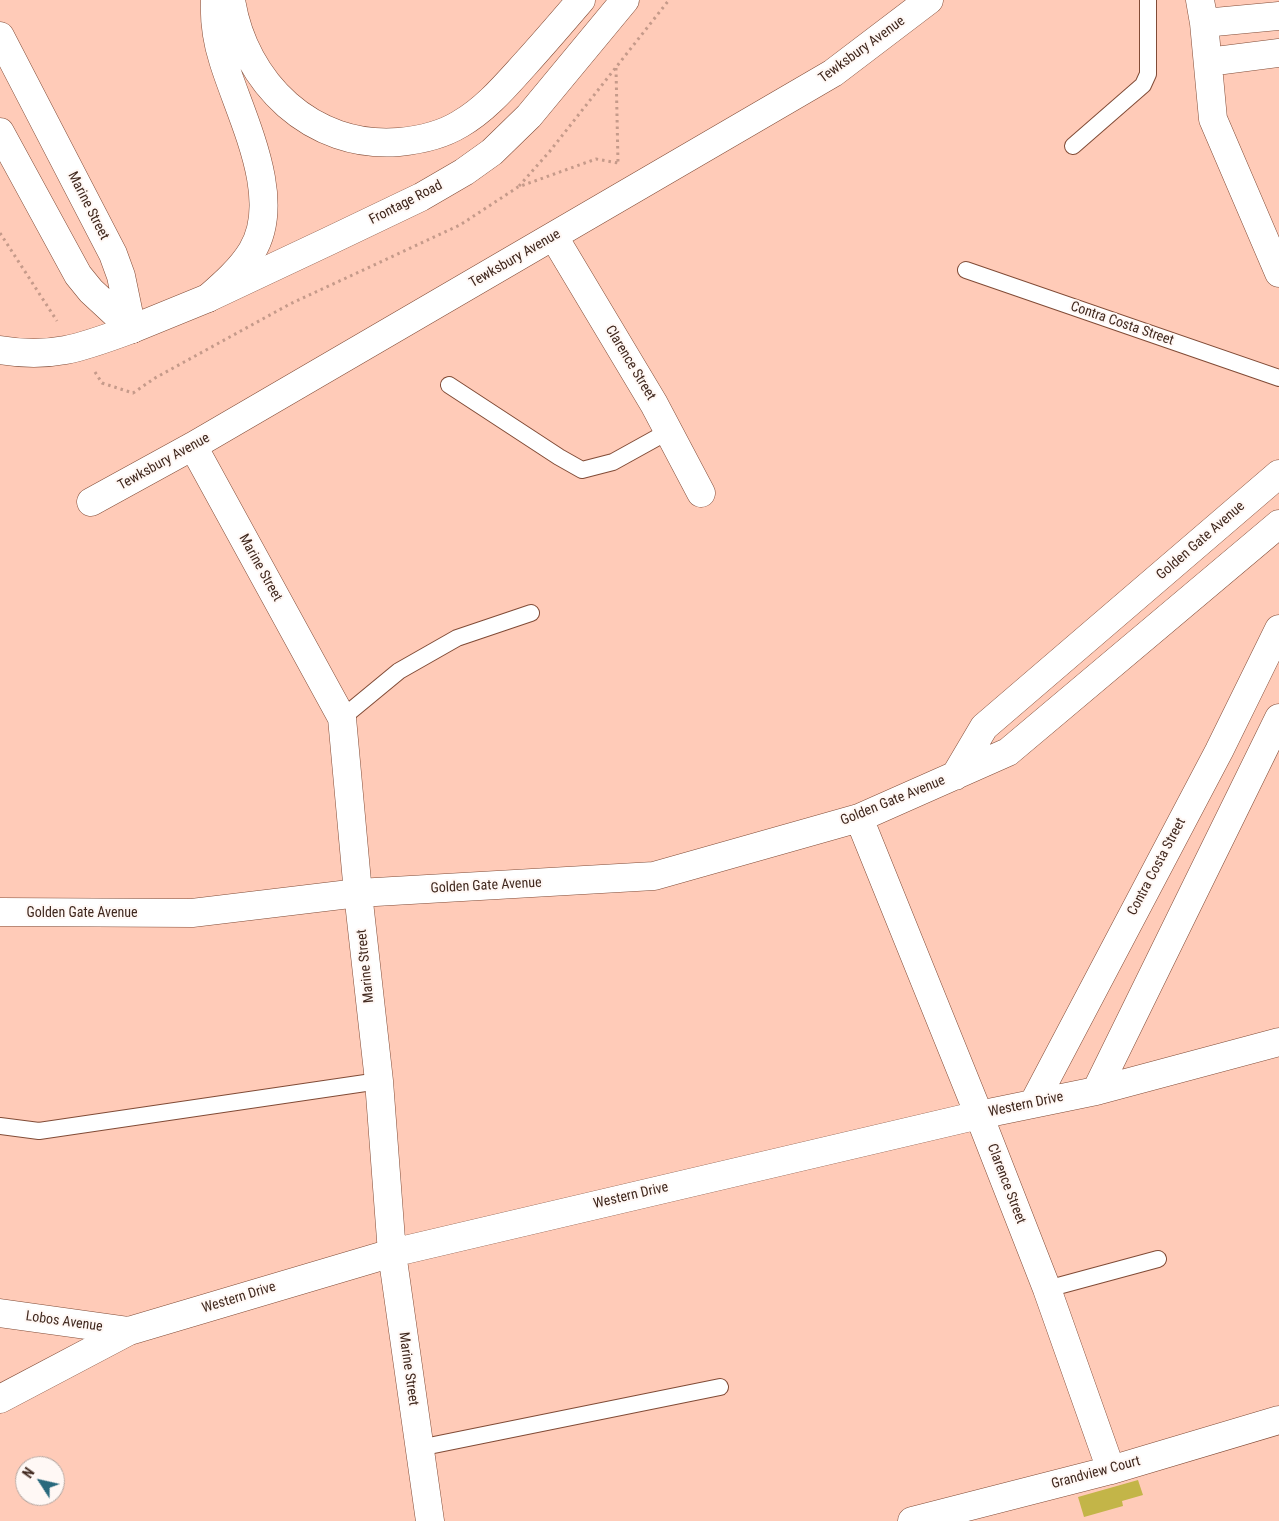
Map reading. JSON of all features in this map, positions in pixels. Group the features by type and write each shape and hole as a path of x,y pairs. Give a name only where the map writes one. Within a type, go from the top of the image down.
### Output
{"main road":[{"path":"208,298 230,279 253,250 260,234 264,191 260,169 222,60 217,36 215,0"},
{"path":"231,0 242,41 262,78 293,110 323,129 340,135 356,140 390,142 409,141 442,133 472,117 511,80 581,0"},
{"name":"Frontage Road","path":"0,350 50,353 78,348 132,329 208,298 421,197 478,162 505,140 529,116 625,0"},
{"name":"Tewksbury Avenue","path":"91,502 193,446 834,73 929,0"},
{"path":"1279,16 1202,12 1212,119 1279,273"},
{"name":"Marine Street","path":"0,36 113,254 121,276 132,329"},
{"path":"1208,62 1279,53"},
{"path":"0,132 78,274 91,291 132,329"},
{"name":"Clarence Street","path":"554,237 669,431 701,493"},
{"name":"Marine Street","path":"193,446 342,718 358,893 379,1081 392,1252 430,1521"},
{"name":"Golden Gate Avenue","path":"955,776 984,727 1279,474"},
{"name":"Golden Gate Avenue","path":"0,912 192,913 358,893 654,876 858,818 1008,752 1279,524"},
{"name":"Contra Costa Street","path":"1033,1104 1219,751 1279,629"},
{"path":"1096,1091 1279,718"},
{"name":"Clarence Street","path":"858,818 979,1115 1047,1289 1111,1470"},
{"name":"Western Drive","path":"0,1399 129,1331 392,1252 979,1115 1096,1091 1279,1042"},
{"name":"Lobos Avenue","path":"0,1313 129,1331"},
{"name":"Grandview Court","path":"912,1521 1111,1470 1279,1420"}],"lane":[{"path":"1073,146 1143,85 1148,74 1148,0"},
{"name":"Contra Costa Street","path":"966,270 1279,378"},
{"path":"449,385 559,458 582,470 612,462 669,431"},
{"path":"342,718 399,671 457,638 531,613"},
{"path":"0,1126 39,1131 379,1081"},
{"path":"1047,1289 1158,1259"},
{"path":"419,1448 720,1387"}],"path":[{"path":"518,187 550,151 669,0"},
{"path":"0,233 45,305 102,383 133,392 290,304 460,225 518,187 596,159 618,163 616,68"}],"shaded area":[{"path":"1138,1480 1143,1495 1122,1501 1123,1506 1084,1517 1078,1497"}]}
